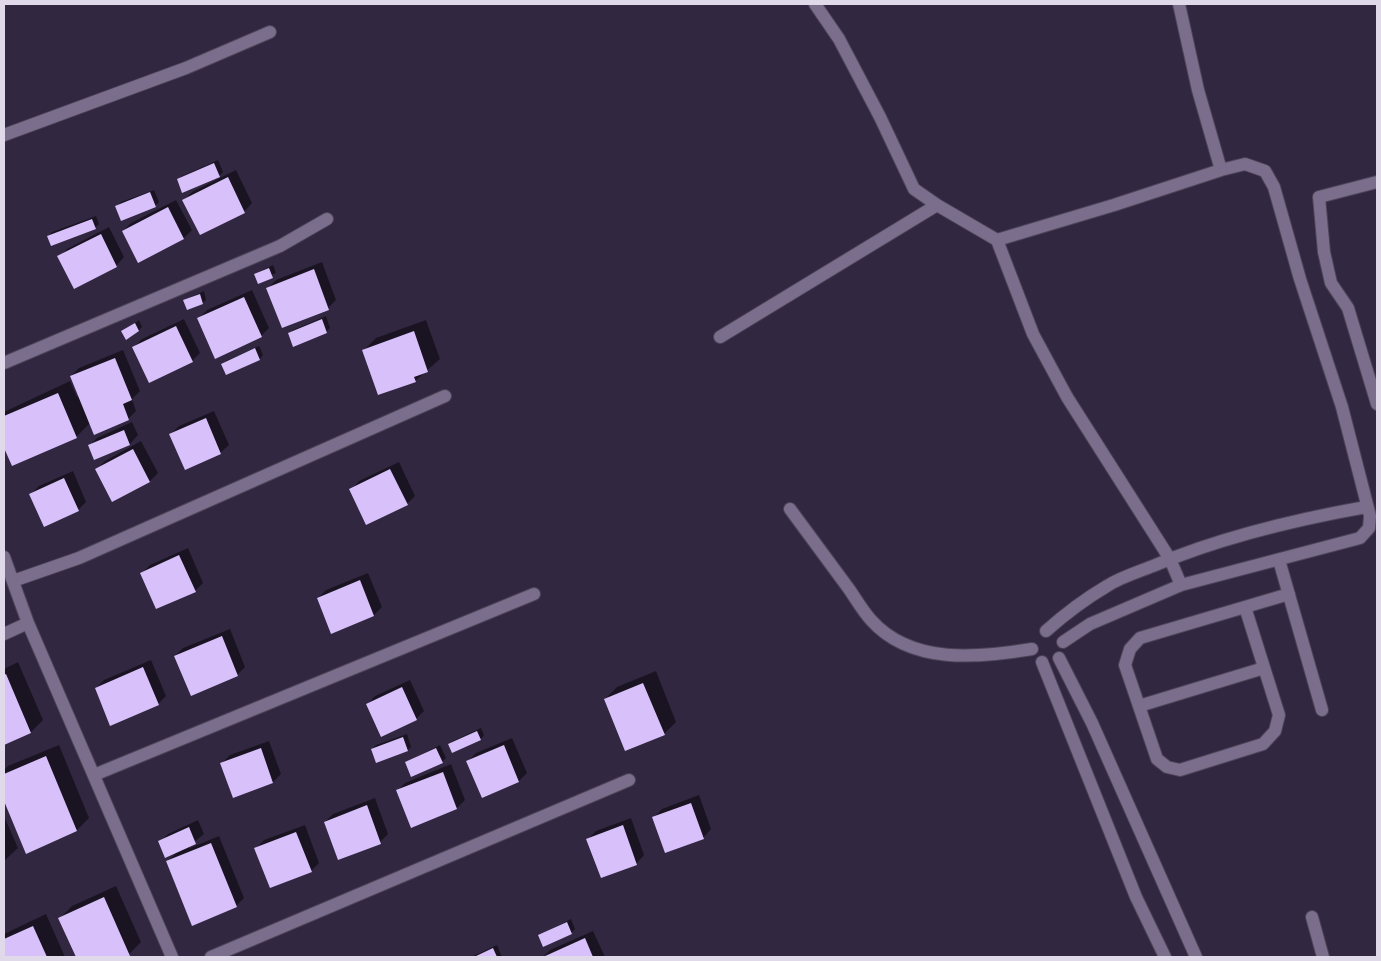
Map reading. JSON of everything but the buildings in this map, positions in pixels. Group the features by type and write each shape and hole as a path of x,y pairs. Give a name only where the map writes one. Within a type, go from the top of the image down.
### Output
{"street":[{"path":"816,4 839,39 880,117 914,189 937,205 997,240 1033,334 1067,397 1170,559 1180,585"},
{"path":"1179,4 1198,90 1221,170"},
{"path":"4,135 186,68 270,32"},
{"path":"997,240 1221,170 1245,164 1264,171 1274,187 1300,279 1342,407 1370,523 1367,533 1360,538 1180,585 1090,624 1062,642"},
{"path":"1377,182 1319,197 1324,252 1332,283 1348,308 1377,404"},
{"path":"720,337 937,205"},
{"path":"4,363 280,246 327,219"},
{"path":"14,581 79,558 445,396"},
{"path":"1164,957 1136,897 1042,662 1035,657 1032,649 1035,638 1109,584 1170,559 1257,530 1310,517 1366,508"},
{"path":"790,509 871,620 894,638 933,653 953,656 999,655 1032,649"},
{"path":"4,557 28,622 172,957"},
{"path":"1279,560 1322,710"},
{"path":"94,775 534,594"},
{"path":"1245,606 1279,715 1275,731 1263,744 1180,770 1167,768 1157,759 1125,665 1130,649 1140,638 1245,606 1289,594"},
{"path":"4,634 28,622"},
{"path":"1042,662 1051,662 1059,658 1063,651 1062,642 1055,633 1046,631"},
{"path":"1059,658 1092,723 1196,957"},
{"path":"1139,706 1264,668"},
{"path":"211,957 629,780"},
{"path":"1312,917 1323,957"}]}
